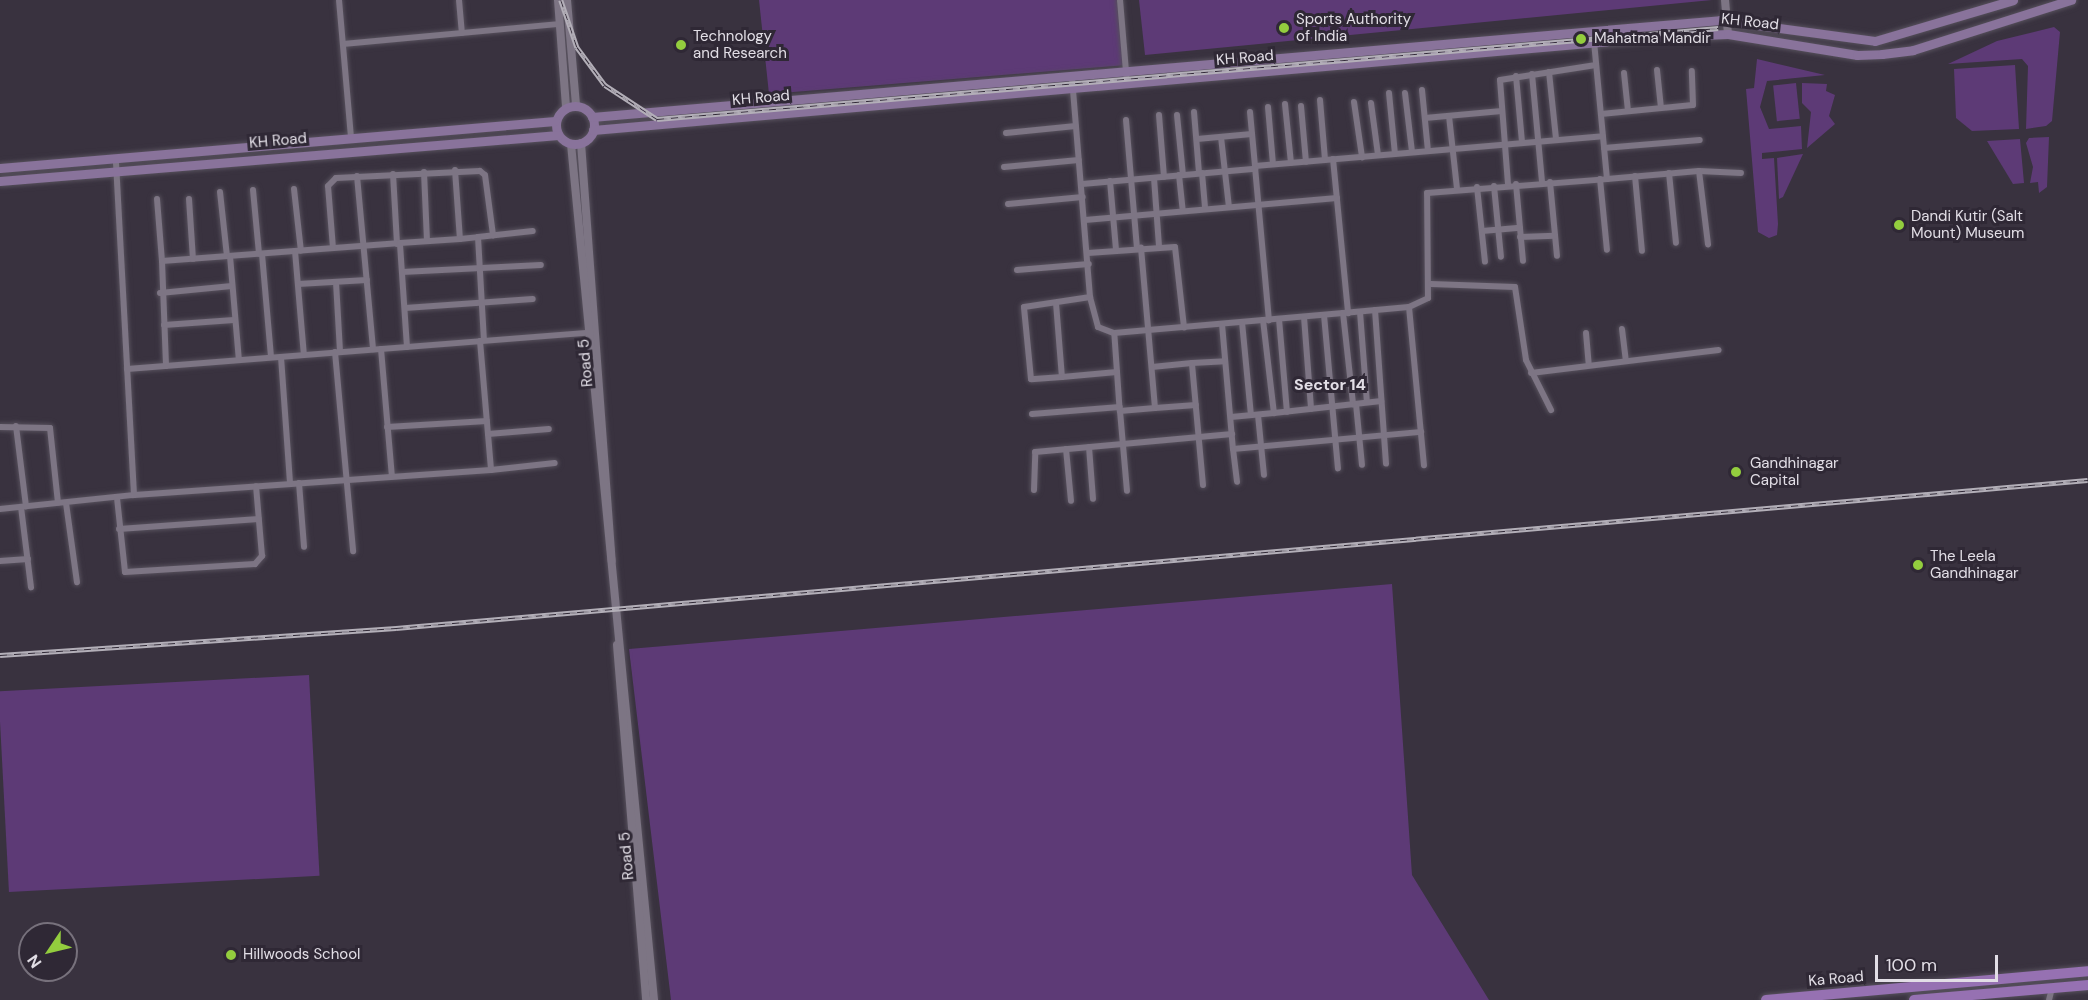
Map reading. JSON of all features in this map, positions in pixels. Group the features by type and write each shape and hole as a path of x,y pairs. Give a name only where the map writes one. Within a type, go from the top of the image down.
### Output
{"main road":[{"name":"KH Road","path":"593,130 1072,83 1593,37 1727,20 1875,41 2013,0"},
{"name":"KH Road","path":"1593,37 1728,34 1857,55 1882,54 1913,50 2068,0"},
{"name":"KH Road","path":"592,117 1072,83"},
{"path":"576,105 592,117 593,130 576,143 558,135 555,121 566,107 576,105"},
{"name":"KH Road","path":"0,168 555,121"},
{"name":"KH Road","path":"0,181 558,135"},
{"name":"Ka Road","path":"1766,1000 2088,971"},
{"path":"1914,1000 2088,985"}],"street":[{"path":"339,0 351,137"},
{"path":"459,0 462,33"},
{"path":"558,0 566,107"},
{"path":"567,0 576,105"},
{"path":"1120,0 1126,78"},
{"path":"1725,0 1728,34"},
{"path":"343,44 560,24"},
{"path":"1593,37 1604,148 1607,250"},
{"path":"1508,184 1500,80 1596,65"},
{"path":"1657,70 1661,108"},
{"path":"1601,114 1693,105 1692,70"},
{"path":"1549,72 1556,139"},
{"path":"1624,73 1628,111"},
{"path":"1532,74 1542,182"},
{"path":"1516,76 1522,142"},
{"path":"1072,83 1090,297 1095,322 1114,333 1409,307 1428,298 1431,284 1425,196 1457,188 1508,184 1699,171 1741,172"},
{"path":"1422,90 1428,151"},
{"path":"1389,93 1395,154"},
{"path":"1405,93 1412,152"},
{"path":"1320,100 1325,160"},
{"path":"1354,102 1362,157"},
{"path":"1371,103 1378,155"},
{"path":"1285,104 1291,163"},
{"path":"1300,106 1306,162"},
{"path":"1268,107 1273,164"},
{"path":"1425,118 1502,111"},
{"path":"1194,112 1205,209"},
{"path":"1250,112 1274,412"},
{"path":"1159,115 1164,177"},
{"path":"1177,115 1183,211"},
{"path":"1449,116 1457,188"},
{"path":"1126,120 1155,408"},
{"path":"1006,133 1076,126"},
{"path":"1197,139 1252,134"},
{"path":"1082,184 1225,171 1273,164 1603,136"},
{"path":"1221,137 1229,207"},
{"path":"1604,148 1700,140"},
{"name":"Road 5","path":"576,143 612,580 654,1000"},
{"path":"116,158 134,495"},
{"path":"1334,159 1346,313 1362,465"},
{"path":"1004,167 1079,160"},
{"path":"333,248 328,186 336,178 357,176 476,169 485,175 493,236"},
{"path":"455,170 460,238"},
{"path":"1699,171 1708,244"},
{"path":"424,172 427,241"},
{"path":"1669,173 1676,243"},
{"path":"393,174 407,346"},
{"path":"357,176 373,349"},
{"path":"1635,176 1642,251"},
{"path":"1154,178 1160,246"},
{"path":"1110,181 1116,250"},
{"path":"1550,182 1557,256"},
{"path":"1516,184 1523,261"},
{"path":"1494,186 1501,257"},
{"path":"1478,187 1485,262"},
{"path":"294,189 304,355"},
{"path":"253,190 271,357"},
{"path":"220,192 239,360"},
{"path":"1008,204 1083,197"},
{"path":"1085,220 1337,198"},
{"path":"157,199 162,261 160,293 166,366"},
{"path":"189,199 194,259"},
{"path":"1482,231 1520,228"},
{"path":"162,261 398,244 533,231"},
{"path":"1521,237 1555,236"},
{"path":"478,237 491,470"},
{"path":"1088,253 1160,246 1177,250 1184,327"},
{"path":"1017,270 1089,264"},
{"path":"402,272 541,265"},
{"path":"298,284 367,280"},
{"path":"336,282 338,352 352,551"},
{"path":"1431,284 1515,287 1532,373 1551,410"},
{"path":"160,293 232,286"},
{"path":"1090,297 1024,307 1029,376 1062,377 1118,372"},
{"path":"405,308 533,299"},
{"path":"1056,303 1062,377"},
{"path":"1409,307 1424,465"},
{"path":"1375,310 1386,465"},
{"path":"1360,312 1367,402"},
{"path":"1324,315 1338,468"},
{"path":"1304,317 1311,409"},
{"path":"1280,319 1287,412"},
{"path":"164,325 234,320"},
{"path":"1242,322 1254,415 1262,446 1264,474"},
{"path":"1222,324 1236,482"},
{"path":"1622,329 1626,360"},
{"path":"127,369 592,332"},
{"path":"1114,333 1127,491"},
{"path":"1586,333 1588,365"},
{"path":"381,349 392,477"},
{"path":"1532,373 1626,360 1719,351"},
{"path":"281,357 290,484"},
{"path":"1152,367 1225,361"},
{"path":"1192,363 1203,485"},
{"path":"1231,417 1382,401"},
{"path":"1032,414 1196,405"},
{"path":"387,427 487,421"},
{"path":"0,427 42,424 52,432 58,503"},
{"path":"16,426 32,587"},
{"path":"488,434 549,429"},
{"path":"1233,449 1421,432"},
{"path":"1034,490 1032,453 1232,434"},
{"path":"1089,447 1093,499"},
{"path":"1066,449 1071,501"},
{"path":"0,509 134,495 491,470 555,463"},
{"path":"299,483 304,547"},
{"path":"117,498 125,572 221,567 261,561 256,486"},
{"path":"66,502 76,582"},
{"path":"119,529 259,519"},
{"path":"0,561 28,559"},
{"name":"Road 5","path":"618,638 646,1000"},
{"path":"2049,1000 2052,988"}],"shaded area":[{"path":"759,0 1121,0 1127,65 769,94"},
{"name":"Sports Authority of India","path":"1139,0 1712,0 1145,55"},
{"path":"2054,27 2060,32 2052,121 2046,126 2026,129 2028,66 2022,59 1948,64 1997,41"},
{"path":"1757,59 1825,75 1767,81 1760,107 1769,129 1801,126 1802,149 1762,153 1762,159 1774,158 1778,224 1777,235 1769,238 1758,232 1746,89 1754,88"},
{"path":"2015,65 2019,129 1972,131 1956,118 1954,69"},
{"path":"1796,83 1800,119 1777,121 1773,85"},
{"path":"1802,83 1827,84 1826,91 1835,95 1829,116 1835,124 1807,148 1811,112 1802,103"},
{"path":"2049,137 2047,187 2039,193 2038,182 2030,183 2033,167 2026,143 2029,138"},
{"path":"2020,139 2024,183 2013,184 1987,141"},
{"path":"1803,154 1783,197 1779,199 1777,158"},
{"path":"1392,584 1412,875 1489,1000 671,1000 629,649"},
{"path":"309,675 320,876 9,892 0,691"}],"railway":[{"path":"561,0 577,47 605,85 657,119 1718,28"},
{"path":"0,655 396,628 2088,480"}],"place":[{"name":"Sports Authority of India","path":"1284,28"},
{"name":"Mahatma Mandir","path":"1581,39"},
{"name":"Technology and Research","path":"681,45"},
{"name":"Dandi Kutir (Salt Mount) Museum","path":"1899,225"},
{"name":"Gandhinagar Capital","path":"1736,472"},
{"name":"The Leela Gandhinagar","path":"1918,565"},
{"name":"Hillwoods School","path":"231,955"}],"district":[{"name":"Sector 14","path":"1330,385"}]}
